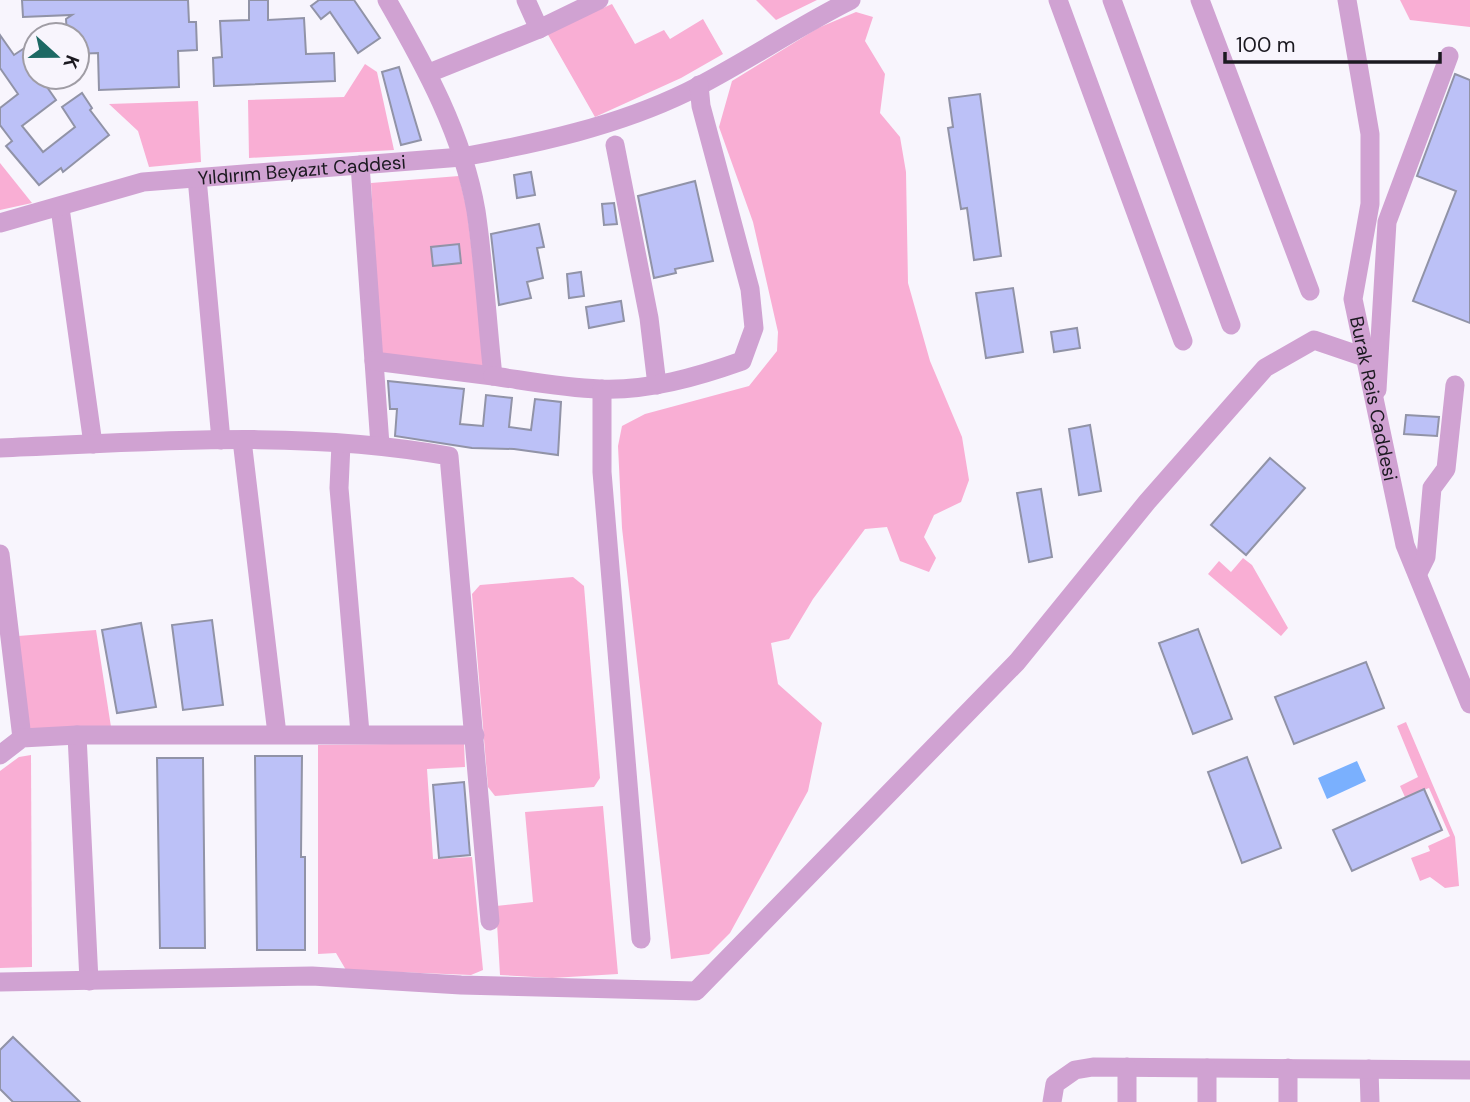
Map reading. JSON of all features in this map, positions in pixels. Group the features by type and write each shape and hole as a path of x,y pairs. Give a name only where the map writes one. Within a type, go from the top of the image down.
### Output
{"street":[{"path":"526,0 539,29"},
{"path":"429,73 539,29 599,0"},
{"name":"Yıldırım Beyazıt Caddesi","path":"0,223 60,208 96,194 143,182 462,157 514,148 607,124 699,85 850,0"},
{"path":"1058,0 1184,341"},
{"path":"1112,0 1231,325"},
{"path":"1200,0 1310,291"},
{"name":"Burak Reis Caddesi","path":"1347,0 1370,134 1370,204 1353,299 1405,545 1470,704"},
{"path":"390,1 429,73 462,157 476,211 493,376"},
{"path":"1376,414 1387,222 1448,56"},
{"path":"374,361 602,389 657,385 742,361 754,328 750,289 701,106 699,85"},
{"path":"615,145 649,318 657,385"},
{"path":"360,165 380,445"},
{"path":"197,178 221,440"},
{"path":"60,208 93,444"},
{"path":"0,982 312,976 461,985 696,991 1017,662 1147,502 1265,368 1314,340 1364,357"},
{"path":"1418,573 1426,557 1432,488 1446,469 1455,385"},
{"path":"602,389 602,472 641,939"},
{"path":"242,440 277,734"},
{"path":"0,448 242,440 380,445 449,456 491,921"},
{"path":"341,444 339,488 360,733"},
{"path":"0,554 22,738"},
{"path":"78,735 89,981"},
{"path":"0,755 22,738 78,735 475,735"},
{"path":"1052,1102 1055,1084 1074,1070 1093,1066 1470,1070"},
{"path":"1126,1102 1127,1067"},
{"path":"1207,1068 1207,1102"},
{"path":"1288,1068 1288,1102"},
{"path":"1369,1069 1370,1102"}],"shaded area":[{"path":"756,0 817,0 776,20"},
{"path":"1400,0 1470,0 1470,27 1410,20"},
{"path":"612,4 635,44 664,30 670,39 703,19 723,54 681,78 595,117 547,33"},
{"path":"856,12 873,17 865,41 885,74 880,113 900,137 906,172 908,283 930,361 962,437 969,480 961,502 934,515 924,537 936,558 929,572 900,561 887,527 865,529 813,599 789,639 771,643 778,684 822,723 808,791 730,933 709,954 671,959 622,528 618,446 622,426 645,414 749,386 777,351 778,332 753,222 719,127 732,81 818,28"},
{"path":"365,64 377,72 394,150 249,158 248,100 344,97"},
{"path":"198,101 201,162 149,167 138,131 109,104"},
{"path":"0,163 32,203 0,210"},
{"path":"459,176 467,210 486,367 381,353 371,183"},
{"path":"1243,558 1252,565 1288,628 1281,636 1208,574 1219,561 1231,572"},
{"path":"573,577 584,586 600,778 594,787 495,796 488,787 472,594 480,585"},
{"path":"96,630 111,727 27,729 18,636"},
{"path":"1406,722 1455,837 1459,886 1445,888 1430,877 1420,881 1411,858 1430,851 1428,846 1450,836 1429,788 1405,797 1400,786 1418,777 1397,726"},
{"path":"464,743 465,767 427,769 433,859 472,857 483,970 471,975 346,970 336,953 318,954 318,745"},
{"path":"31,755 32,967 0,968 0,771 19,757"},
{"path":"603,806 618,974 552,978 500,975 496,906 533,902 525,812"}],"water":[{"path":"1357,761 1366,781 1327,799 1318,778"}],"building":[{"path":"22,0 188,0 189,22 196,22 197,50 178,51 179,87 99,90 98,53 91,53 91,21 66,21 72,15 23,17"},
{"path":"249,0 268,0 268,20 304,18 306,54 334,53 335,81 214,86 213,58 222,57 220,21 249,20"},
{"path":"319,0 354,0 380,38 358,53 330,12 321,19 311,6"},
{"path":"0,35 14,55 21,50 21,91 50,91 56,100 22,126 43,152 75,127 62,107 82,93 92,108 90,110 109,135 63,172 61,168 39,185 6,146 12,141 0,125 0,108 18,94 0,68"},
{"path":"399,67 421,140 401,145 382,72"},
{"path":"1455,74 1470,80 1470,323 1413,301 1456,191 1417,176"},
{"path":"980,94 1001,256 974,260 967,208 961,209 950,141 948,128 953,127 949,98"},
{"path":"531,172 535,195 517,198 514,175"},
{"path":"695,181 713,261 675,269 676,273 654,278 638,196"},
{"path":"614,203 617,224 604,225 602,204"},
{"path":"539,224 544,247 537,248 543,278 527,282 531,298 499,305 491,234"},
{"path":"459,244 461,263 433,266 431,247"},
{"path":"581,272 584,296 569,298 567,274"},
{"path":"1013,288 1023,352 986,358 976,293"},
{"path":"621,301 624,321 589,328 586,307"},
{"path":"1077,328 1080,348 1054,352 1051,332"},
{"path":"388,381 464,389 460,424 483,426 486,395 512,398 509,427 531,430 535,399 561,402 558,455 514,449 472,448 395,436 397,409 390,409"},
{"path":"1406,415 1439,417 1437,436 1404,434"},
{"path":"1090,425 1101,491 1079,495 1069,429"},
{"path":"1270,458 1305,488 1246,555 1211,525"},
{"path":"1041,489 1052,557 1029,562 1017,493"},
{"path":"212,620 223,705 183,710 172,625"},
{"path":"141,623 156,707 117,713 102,630"},
{"path":"1198,629 1232,719 1193,734 1159,643"},
{"path":"1366,662 1384,708 1294,744 1275,697"},
{"path":"255,756 302,756 301,857 305,857 305,950 257,950"},
{"path":"1247,757 1281,848 1242,863 1208,772"},
{"path":"157,758 203,758 205,948 160,948"},
{"path":"464,782 470,855 439,858 433,785"},
{"path":"1424,789 1442,830 1352,871 1333,830"},
{"path":"13,1037 80,1102 13,1102 0,1089 0,1050"}]}
